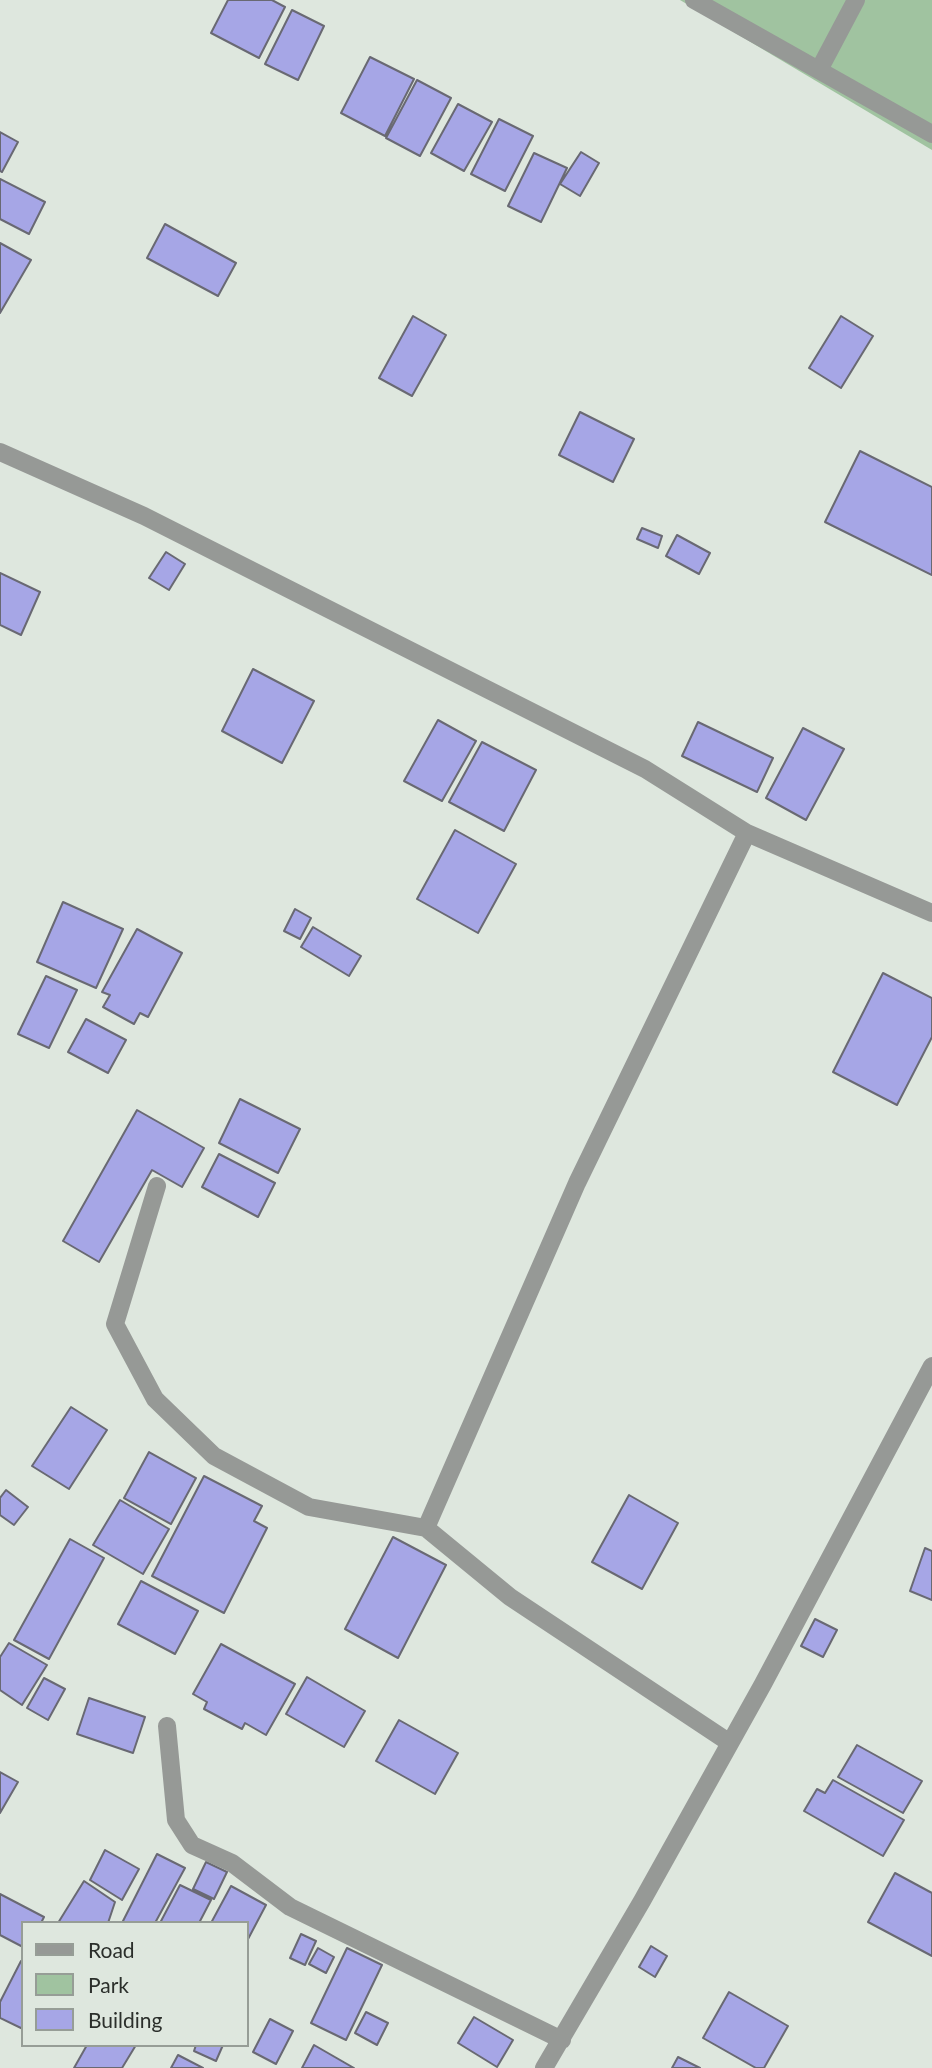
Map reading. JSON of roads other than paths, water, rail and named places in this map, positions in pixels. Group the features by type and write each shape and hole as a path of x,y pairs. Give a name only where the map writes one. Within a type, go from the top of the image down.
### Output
{"street":[{"path":"694,0 932,134"},
{"path":"819,70 856,0"},
{"path":"0,452 144,516 645,769 747,833 932,913"},
{"path":"426,1528 577,1183 747,833"},
{"path":"157,1186 116,1324 155,1399 214,1456 309,1507 426,1528 510,1597 730,1743"},
{"path":"544,2068 730,1743 932,1366"},
{"path":"167,1726 176,1821 192,1845 232,1863 289,1907 562,2040"}]}
